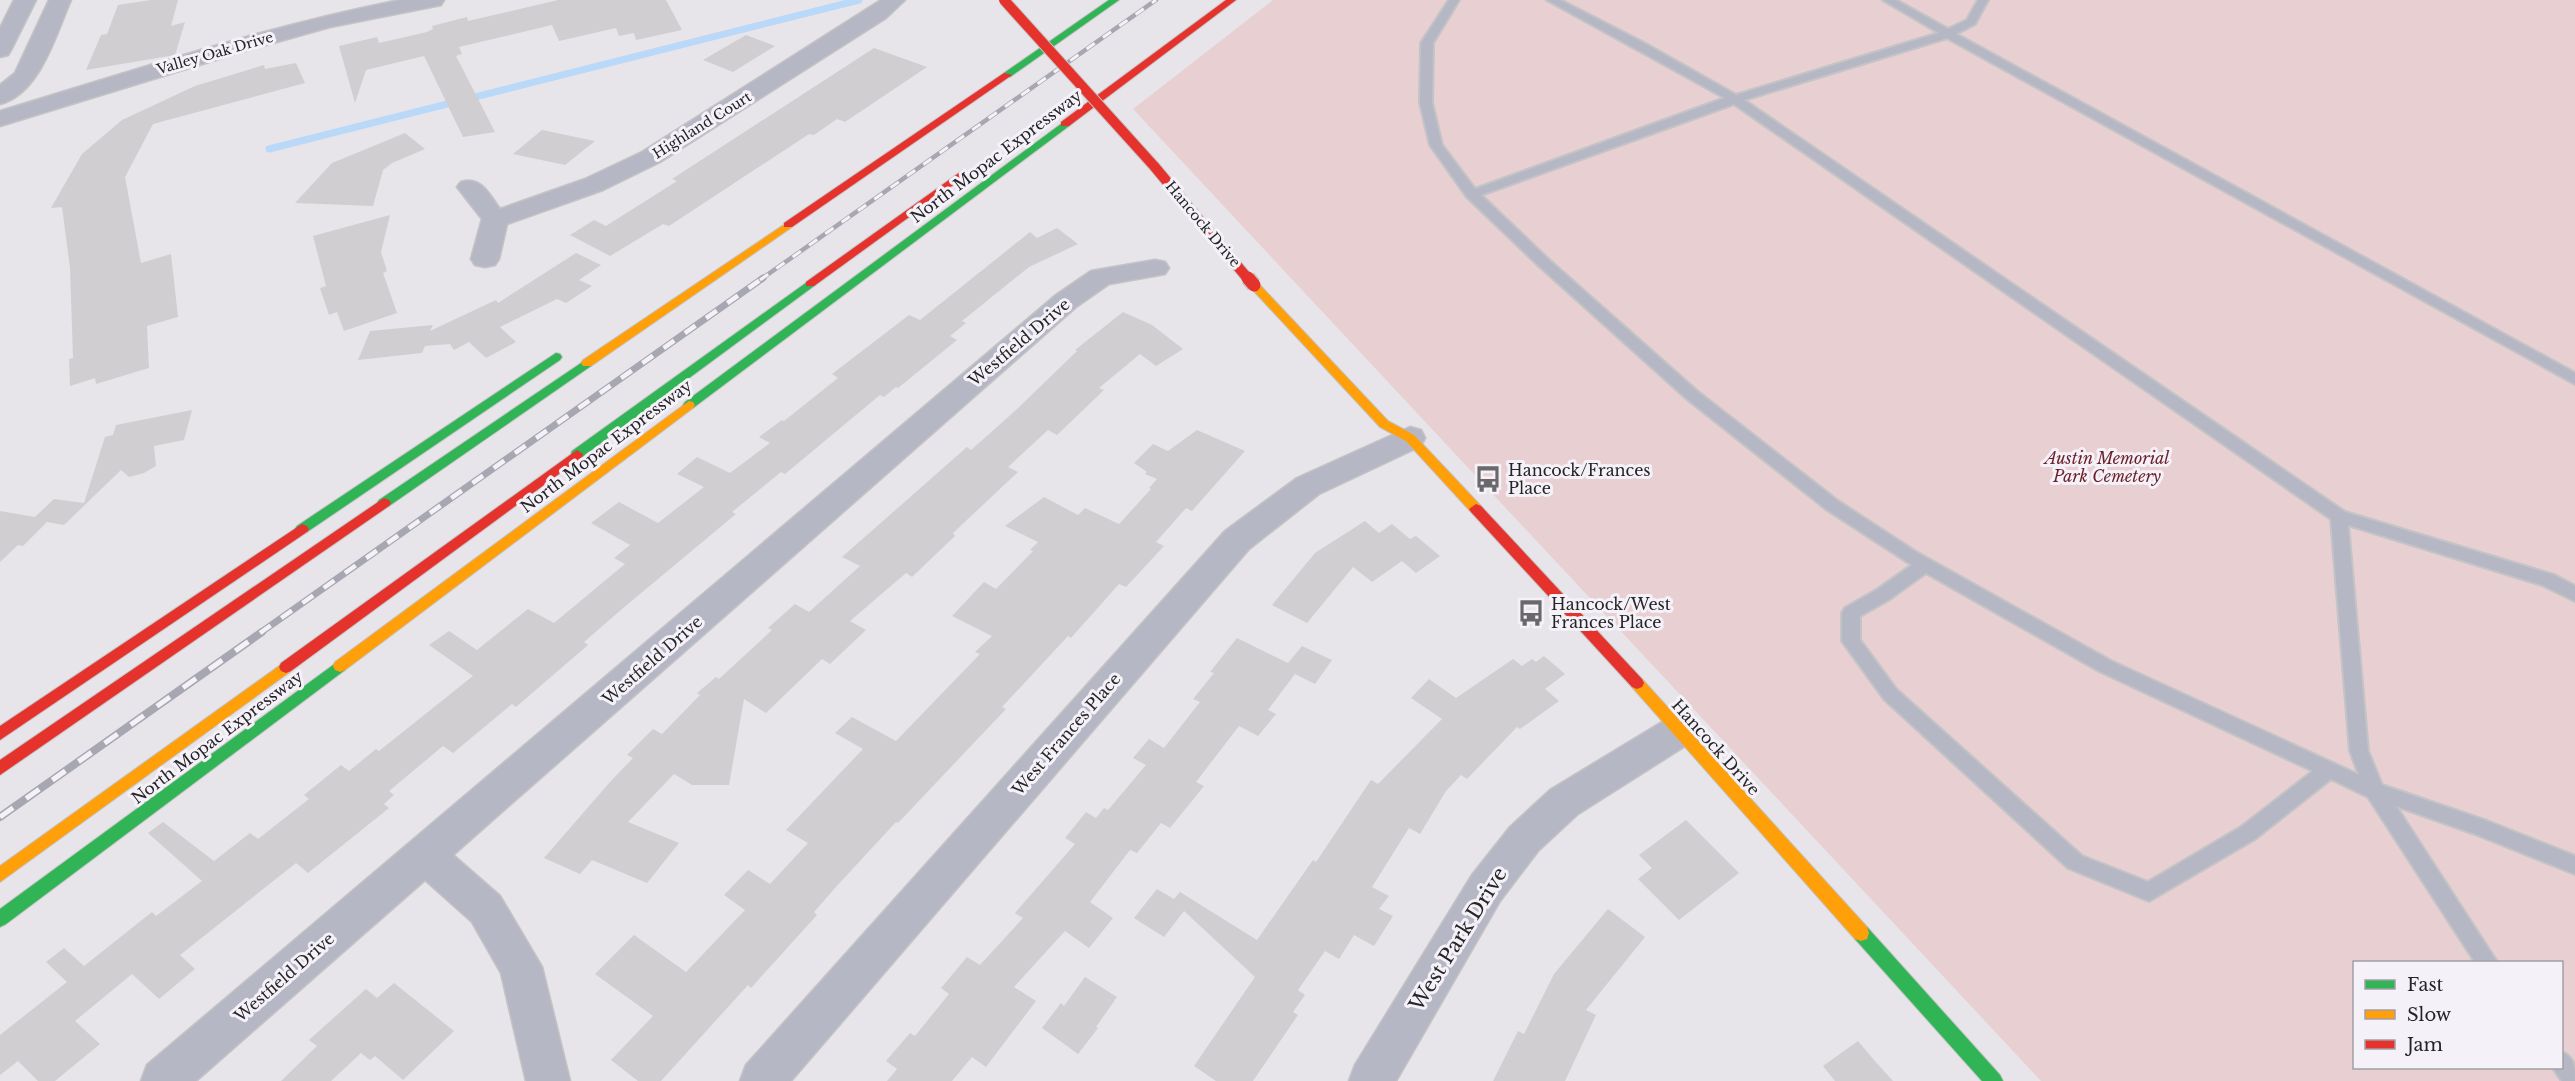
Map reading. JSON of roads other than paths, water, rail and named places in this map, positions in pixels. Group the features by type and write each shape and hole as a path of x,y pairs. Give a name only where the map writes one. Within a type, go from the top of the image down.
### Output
{"main road":[{"name":"Hancock Drive","path":"1004,0 1154,166 1254,285 1384,424 1406,427 1994,1081"},
{"path":"0,768 1115,0"},
{"name":"North Mopac Expressway","path":"0,919 1232,0"},
{"path":"1026,40 1050,29 1069,46"},
{"path":"1074,92 1096,78 1122,104"},
{"path":"0,875 977,162"},
{"path":"0,734 572,347"}],"street":[{"path":"0,50 25,0"},
{"path":"0,97 26,77 60,0"},
{"name":"Valley Oak Drive","path":"0,119 240,45 327,21 433,0"},
{"name":"Highland Court","path":"495,219 584,190 651,157 894,0"},
{"path":"470,187 495,219 485,260"},
{"name":"Westfield Drive","path":"163,1081 1066,301 1101,277 1155,268"},
{"name":"West Frances Place","path":"762,1081 1237,540 1308,486 1406,427"},
{"name":"West Park Drive","path":"1371,1081 1486,888 1524,839 1564,802 1680,730"},
{"path":"426,856 486,909 521,967 548,1081"}],"lane":[{"path":"1454,0 1427,43 1426,104 1436,145 1472,194 1543,262 1692,395 1832,505 1924,565 2106,666 2375,791 2480,827 2575,865"},
{"path":"1552,0 1640,45 1735,99 2339,516 2548,580 2575,594"},
{"path":"1888,0 2575,379"},
{"path":"1472,194 1735,99 1948,34 1971,22 1983,0"},
{"path":"2339,516 2359,751 2375,791 2486,961"},
{"path":"1924,565 1884,594 1851,613 1851,641 1890,694 2075,862 2149,892 2248,833 2330,769"},
{"path":"2563,1064 2575,1081"}],"waterway":[{"path":"269,149 859,0"}],"railway":[{"path":"760,280 1156,0"},
{"path":"260,633 763,278"},
{"path":"0,817 262,632"}],"place":[{"name":"Hancock/Frances Place","path":"1488,479"},
{"name":"Hancock/West Frances Place","path":"1531,613"}],"park label":[{"name":"Austin Memorial Park Cemetery","path":"2107,467"}]}
